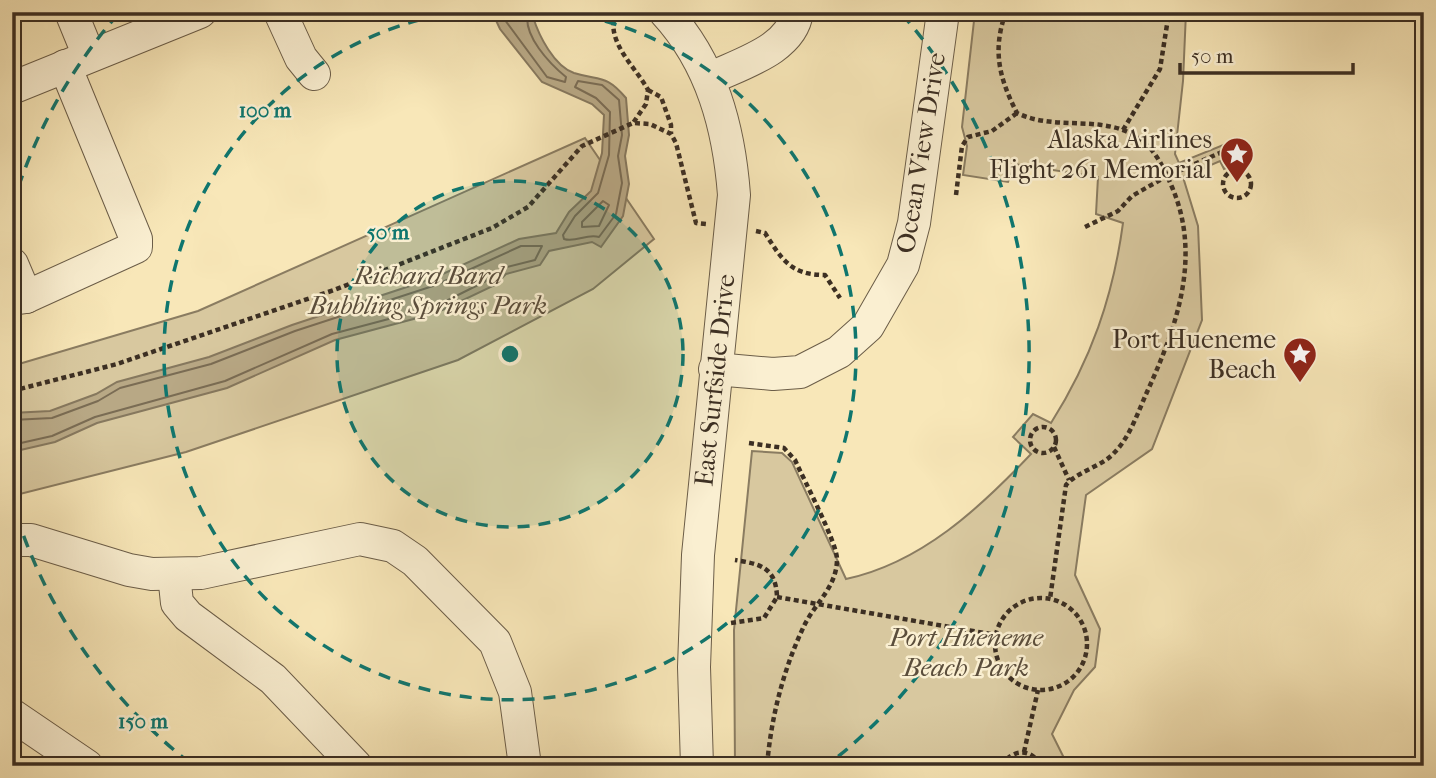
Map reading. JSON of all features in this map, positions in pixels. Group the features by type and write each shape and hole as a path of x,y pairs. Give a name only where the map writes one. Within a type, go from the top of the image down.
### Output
{"street":[{"path":"12,264 19,298 136,247 136,239 77,61 71,12"},
{"path":"12,88 200,12"},
{"path":"280,12 301,58 314,74 319,52 302,12"},
{"name":"East Surfside Drive","path":"665,12 690,45 709,79 731,155 734,195 698,555 694,679 696,766"},
{"path":"709,79 780,43 796,24 797,12"},
{"name":"Ocean View Drive","path":"715,369 773,374 800,373 839,352 868,326 903,265 914,223 943,12"},
{"path":"12,540 31,540 129,570 174,574 201,572 360,539 393,546 415,561 495,642 515,692 525,766"},
{"path":"174,574 177,603 188,616 273,680 356,766"},
{"path":"12,715 87,766"}],"path":[{"path":"616,12 615,34 621,51 649,90 662,97 671,125 671,134 683,160 696,223"},
{"path":"1006,12 1000,30 998,60 1007,94 1017,113 1032,120 1059,124 1107,125 1124,130 1157,155 1181,209 1186,244 1184,288 1167,348 1132,426 1115,452 1069,480 1066,485 1050,599"},
{"path":"1124,130 1160,69 1169,12"},
{"path":"632,124 646,104 649,90"},
{"path":"956,195 962,146 968,137 992,131 1017,113"},
{"path":"12,391 142,355 334,290 492,228 528,207 582,146 632,124 650,124 671,134"},
{"path":"1085,227 1118,211 1132,196 1167,176 1236,146"},
{"path":"1224,152 1232,171"},
{"path":"1241,170 1251,180 1248,194 1240,199 1231,197 1223,186 1224,177 1232,171 1241,170"},
{"path":"765,233 782,260 804,275 825,275 840,298"},
{"path":"1054,447 1047,452 1035,451 1030,440 1032,432 1042,427 1051,429 1056,439 1054,447 1069,480"},
{"path":"749,443 784,448 795,460 838,556 835,576 805,624 782,685 770,731 767,766"},
{"path":"731,623 764,618 778,597 772,573 761,564 735,560"},
{"path":"778,597 996,635"},
{"path":"1050,599 1064,604 1076,614 1084,627 1086,650 1078,672 1068,682 1054,689 1023,687 1010,678 1000,666 996,635 1010,610 1028,601 1050,599"},
{"path":"1024,752 1038,690"},
{"path":"1002,766 1010,755 1024,752 1037,758 1041,766"}],"green space":[{"name":"Port Hueneme Beach Park","path":"975,12 1186,12 1183,81 1175,154 1179,163 1238,139 1243,151 1230,156 1233,165 1224,169 1220,161 1183,177 1198,226 1202,320 1152,449 1086,495 1075,575 1100,629 1095,667 1074,690 1052,734 1068,766 735,766 734,630 752,451 782,453 792,462 846,579 873,571 924,547 948,531 991,494 1031,454 1013,437 1033,414 1051,423 1089,352 1106,302 1123,223 1096,214 1098,177 1015,164 1008,182 963,175 967,146 962,127"},
{"name":"Richard Bard Bubbling Springs Park","path":"585,138 654,239 593,289 458,360 186,452 12,496 12,366 198,311"}],"water":[{"path":"492,12 536,12 533,17 539,33 560,64 574,73 608,82 626,98 629,135 625,156 629,184 623,216 601,247 592,242 549,251 540,265 506,274 495,285 436,313 335,340 227,388 97,423 55,442 12,452 12,413 50,411 96,394 117,382 209,357 292,325 434,278 519,239 556,233 569,212 591,191 602,153 604,115 592,104 542,82 500,29"}],"place":[{"name":"Alaska Airlines Flight 261 Memorial","path":"1237,184"},
{"name":"Port Hueneme Beach","path":"1300,384"}]}
